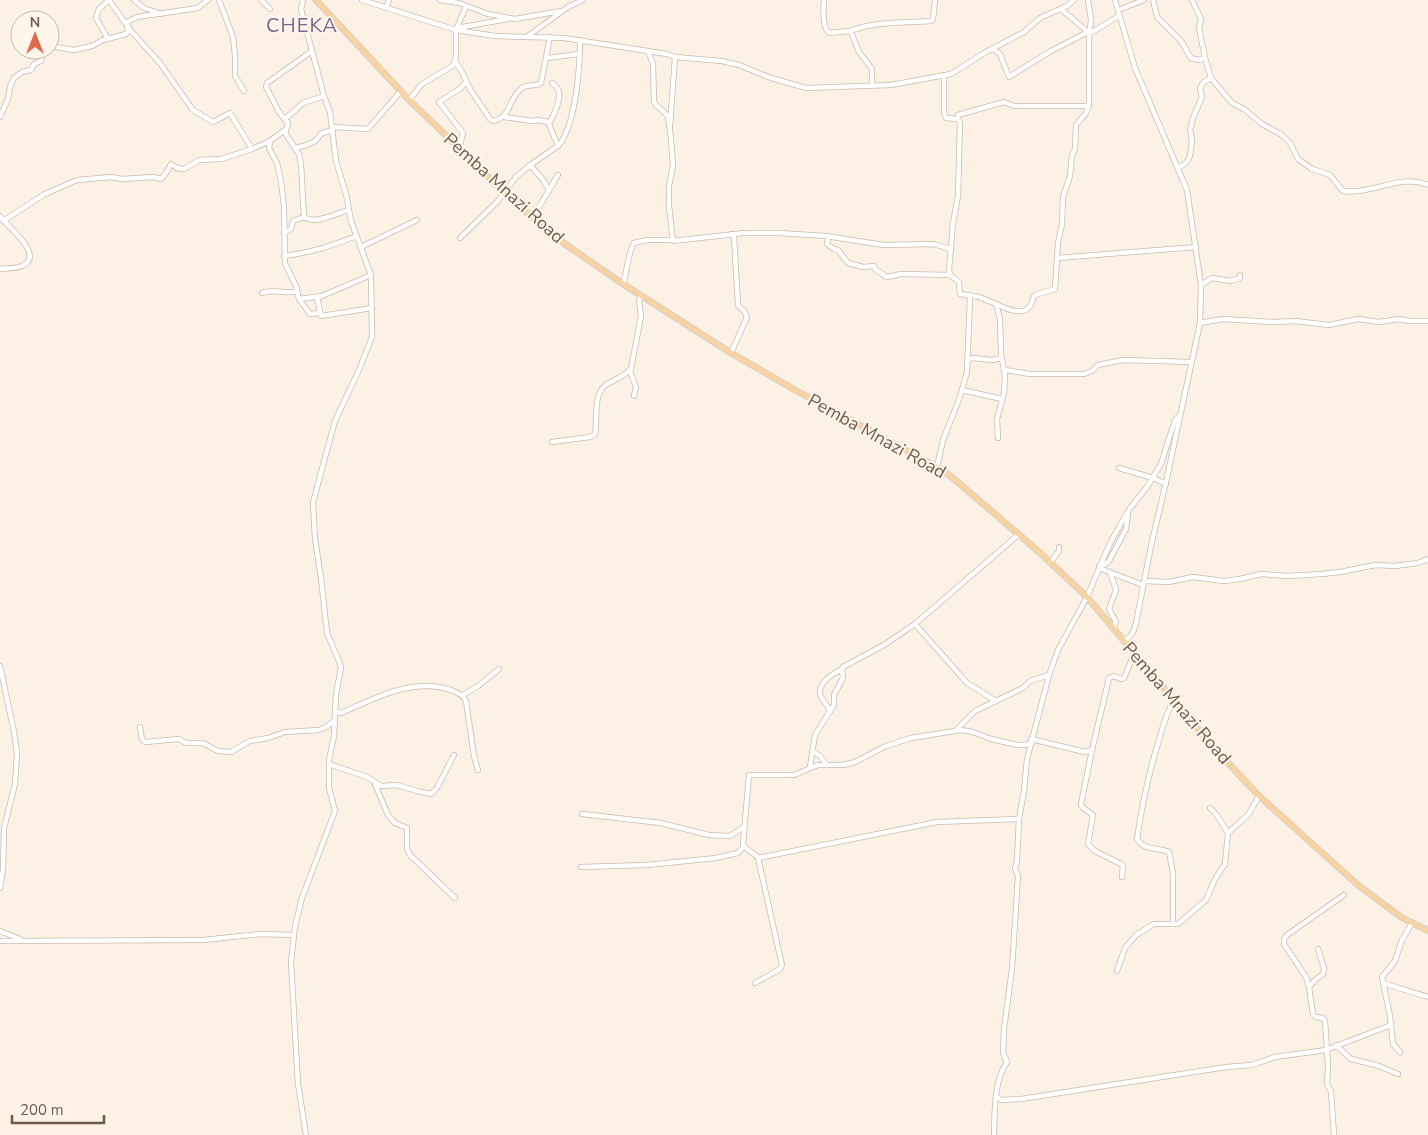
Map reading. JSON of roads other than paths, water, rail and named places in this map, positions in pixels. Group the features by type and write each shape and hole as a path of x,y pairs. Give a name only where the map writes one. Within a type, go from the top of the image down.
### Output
{"main road":[{"name":"Pemba Mnazi Road","path":"316,0 409,100 503,193 565,244 622,284 731,353 937,467 953,478 1087,597 1216,750 1260,796 1358,885 1389,909 1428,931"}],"street":[{"path":"108,39 96,18 99,9 109,0 127,26 160,63 193,110 213,122 230,113 252,149"},
{"path":"134,0 144,8 161,14"},
{"path":"60,48 74,50 92,46 126,34 128,32 128,22 137,17 198,8 208,0"},
{"path":"219,0 233,37 235,74 244,91"},
{"path":"261,0 270,9"},
{"path":"303,0 302,12 333,128 336,161 351,221 371,275 372,308 372,340 335,421 313,502 315,539 327,633 340,664 334,736 329,764 329,788 335,811 305,891 294,935 291,962 298,1084 306,1135"},
{"path":"362,0 457,29 495,36 550,37 580,40 667,54 675,57 730,63 806,88 891,84 951,74 986,52 1024,32 1040,18 1061,9 1074,0"},
{"path":"386,8 389,0"},
{"path":"440,0 466,6 488,14 510,18 528,18 561,11"},
{"path":"527,36 561,11 583,0"},
{"path":"824,0 824,20 827,32 850,31 874,25 930,22 933,19 935,0"},
{"path":"1115,0 1135,68 1189,198 1202,285 1200,323 1134,632 1129,639 1123,641"},
{"path":"1118,10 1144,0"},
{"path":"1153,0 1157,18 1181,41 1191,58 1198,60 1205,58"},
{"path":"1192,0 1201,19 1199,28 1211,78 1232,103 1244,109 1262,124 1282,135 1290,142 1298,159 1312,169 1330,176 1344,191 1368,190 1409,182 1428,185"},
{"path":"828,237 826,244 839,251 847,262 863,267 874,266 876,270 887,276 900,274 950,275 958,281 960,294 979,297 1007,309 1022,310 1030,307 1035,295 1053,291 1056,284 1057,258 1062,224 1062,197 1070,176 1072,155 1075,149 1076,125 1086,113 1088,106 1089,32 1091,18 1088,1"},
{"path":"409,100 422,84 452,67 455,61 457,29 466,6"},
{"path":"1061,9 1089,32"},
{"path":"994,49 1000,54 1009,77 1051,51 1119,16"},
{"path":"457,29 510,18"},
{"path":"850,31 859,52 872,69 872,85"},
{"path":"504,117 520,90 526,86 535,86 541,83 550,37"},
{"path":"460,238 489,210 516,177 558,146 563,140 572,114 580,40"},
{"path":"0,269 22,266 29,258 24,241 2,219 46,194 78,180 111,177 122,179 153,177 161,179 171,164 177,168 184,169 199,160 221,158 252,149 270,141 285,130 288,123 279,112 266,85 312,51"},
{"path":"648,51 653,64 654,101 666,114 670,131 673,157 672,177 669,186 672,240"},
{"path":"547,58 579,54"},
{"path":"670,131 675,57"},
{"path":"0,117 8,100 14,78 22,72 31,70 35,63 41,60"},
{"path":"455,61 490,119 494,121 504,117 532,121 538,120 549,124 558,146"},
{"path":"944,76 944,113 946,118 958,119 960,123 958,196 950,249 950,275"},
{"path":"1178,168 1186,163 1190,156 1192,118 1202,97 1200,88 1204,82 1211,78"},
{"path":"460,149 463,133 439,102 466,82"},
{"path":"549,124 556,110 559,93 559,89 552,83"},
{"path":"295,148 315,141 322,133 333,128 368,129 401,91"},
{"path":"284,119 303,103 324,96"},
{"path":"958,115 1004,102 1014,106 1088,106"},
{"path":"285,130 286,135 299,154 304,217"},
{"path":"270,141 269,148 277,162 281,181 284,206 284,256 286,267 299,299 310,314 319,313 321,316 372,308"},
{"path":"530,165 544,181 549,191"},
{"path":"533,217 558,175"},
{"path":"284,233 293,222 304,217 309,219 323,218 349,210"},
{"path":"361,247 416,220"},
{"path":"622,284 634,243 647,240 680,241 732,234 778,233 828,237 884,245 929,244 950,249"},
{"path":"731,353 747,317 738,304 734,237 732,234"},
{"path":"284,256 328,248 357,236"},
{"path":"1057,258 1196,247"},
{"path":"299,299 317,297 371,275"},
{"path":"1202,285 1212,278 1232,281 1240,278 1240,275"},
{"path":"262,293 268,290 292,293 297,291"},
{"path":"634,396 636,387 630,371 641,318 639,301 642,295"},
{"path":"937,467 943,440 968,372 970,297 967,295"},
{"path":"317,297 319,313"},
{"path":"996,304 1000,319 1002,358 1005,370 1005,384 998,416 998,438"},
{"path":"1200,323 1223,320 1295,321 1329,325 1358,319 1379,322 1398,319 1410,321 1428,320"},
{"path":"968,360 973,358 992,360 1002,358"},
{"path":"1005,370 1030,374 1084,374 1092,371 1098,365 1123,360 1191,362"},
{"path":"552,442 594,435 596,424 595,411 603,387 630,371"},
{"path":"962,390 1002,399"},
{"path":"994,1135 996,1096 1002,1068 1007,1062 1003,1053 1013,961 1018,876 1015,867 1018,860 1019,819 1030,741 1058,650 1087,597 1110,543 1128,511 1161,464 1175,420 1180,415"},
{"path":"1119,468 1166,484"},
{"path":"830,711 820,695 821,687 826,680 842,668 915,624 1018,535"},
{"path":"1050,563 1059,551 1059,547"},
{"path":"1099,567 1144,583 1169,582 1193,577 1224,581 1240,580 1261,574 1288,576 1322,574 1376,565 1395,566 1428,559"},
{"path":"1110,572 1116,590 1109,609 1116,622 1113,629"},
{"path":"915,624 967,683 996,701"},
{"path":"1122,877 1123,865 1095,851 1088,844 1093,815 1082,808 1080,804 1109,678 1114,676 1121,679 1124,678 1134,654"},
{"path":"0,666 16,743 16,775 4,828 3,870 0,888"},
{"path":"810,767 815,734 834,703 835,693 843,678 842,668"},
{"path":"463,695 499,669"},
{"path":"955,731 976,711 1024,687 1030,681 1049,675"},
{"path":"335,712 341,714 406,687 432,686 463,695 466,700 474,756 478,770"},
{"path":"0,698 6,699"},
{"path":"1173,924 1173,873 1169,852 1146,847 1137,839 1141,810 1153,759 1165,719 1174,700"},
{"path":"140,727 142,739 145,742 179,739 186,743 203,743 218,751 227,753 233,752 250,741 268,738 285,732 323,728 335,720"},
{"path":"755,983 780,969 782,965 758,858 755,854 746,850 744,846 749,775 794,775 818,765 849,764 886,746 911,738 966,730 1018,746 1025,745 1030,741 1085,752 1092,750"},
{"path":"812,752 820,756 827,765"},
{"path":"329,764 367,777 375,784 384,787 397,784 422,793 432,793 437,788 454,755"},
{"path":"375,784 388,815 395,823 407,828 407,850 410,855 455,898"},
{"path":"1228,833 1248,815 1260,796"},
{"path":"1117,970 1125,948 1136,935 1154,924 1181,922 1207,898 1215,879 1225,864 1228,833 1210,808"},
{"path":"582,814 661,823 709,835 730,836 744,827"},
{"path":"758,858 938,822 1019,819"},
{"path":"581,867 647,865 716,858 738,853 744,846"},
{"path":"1334,1135 1330,1092 1327,1084 1328,1065 1325,1021 1324,1018 1316,1017 1313,1014 1307,979 1284,944 1284,939 1344,895"},
{"path":"1400,1052 1393,1044 1383,975 1395,960 1402,940 1412,923"},
{"path":"0,931 23,941"},
{"path":"0,941 202,940 240,938 260,934 294,935"},
{"path":"1309,987 1324,974 1318,949"},
{"path":"1383,983 1428,997"},
{"path":"996,1096 1004,1100 1041,1096 1226,1067 1252,1065 1275,1057 1326,1050 1391,1025"},
{"path":"1336,1045 1350,1059 1379,1066 1398,1074"}],"district":[{"name":"CHEKA","path":"302,25"}]}
